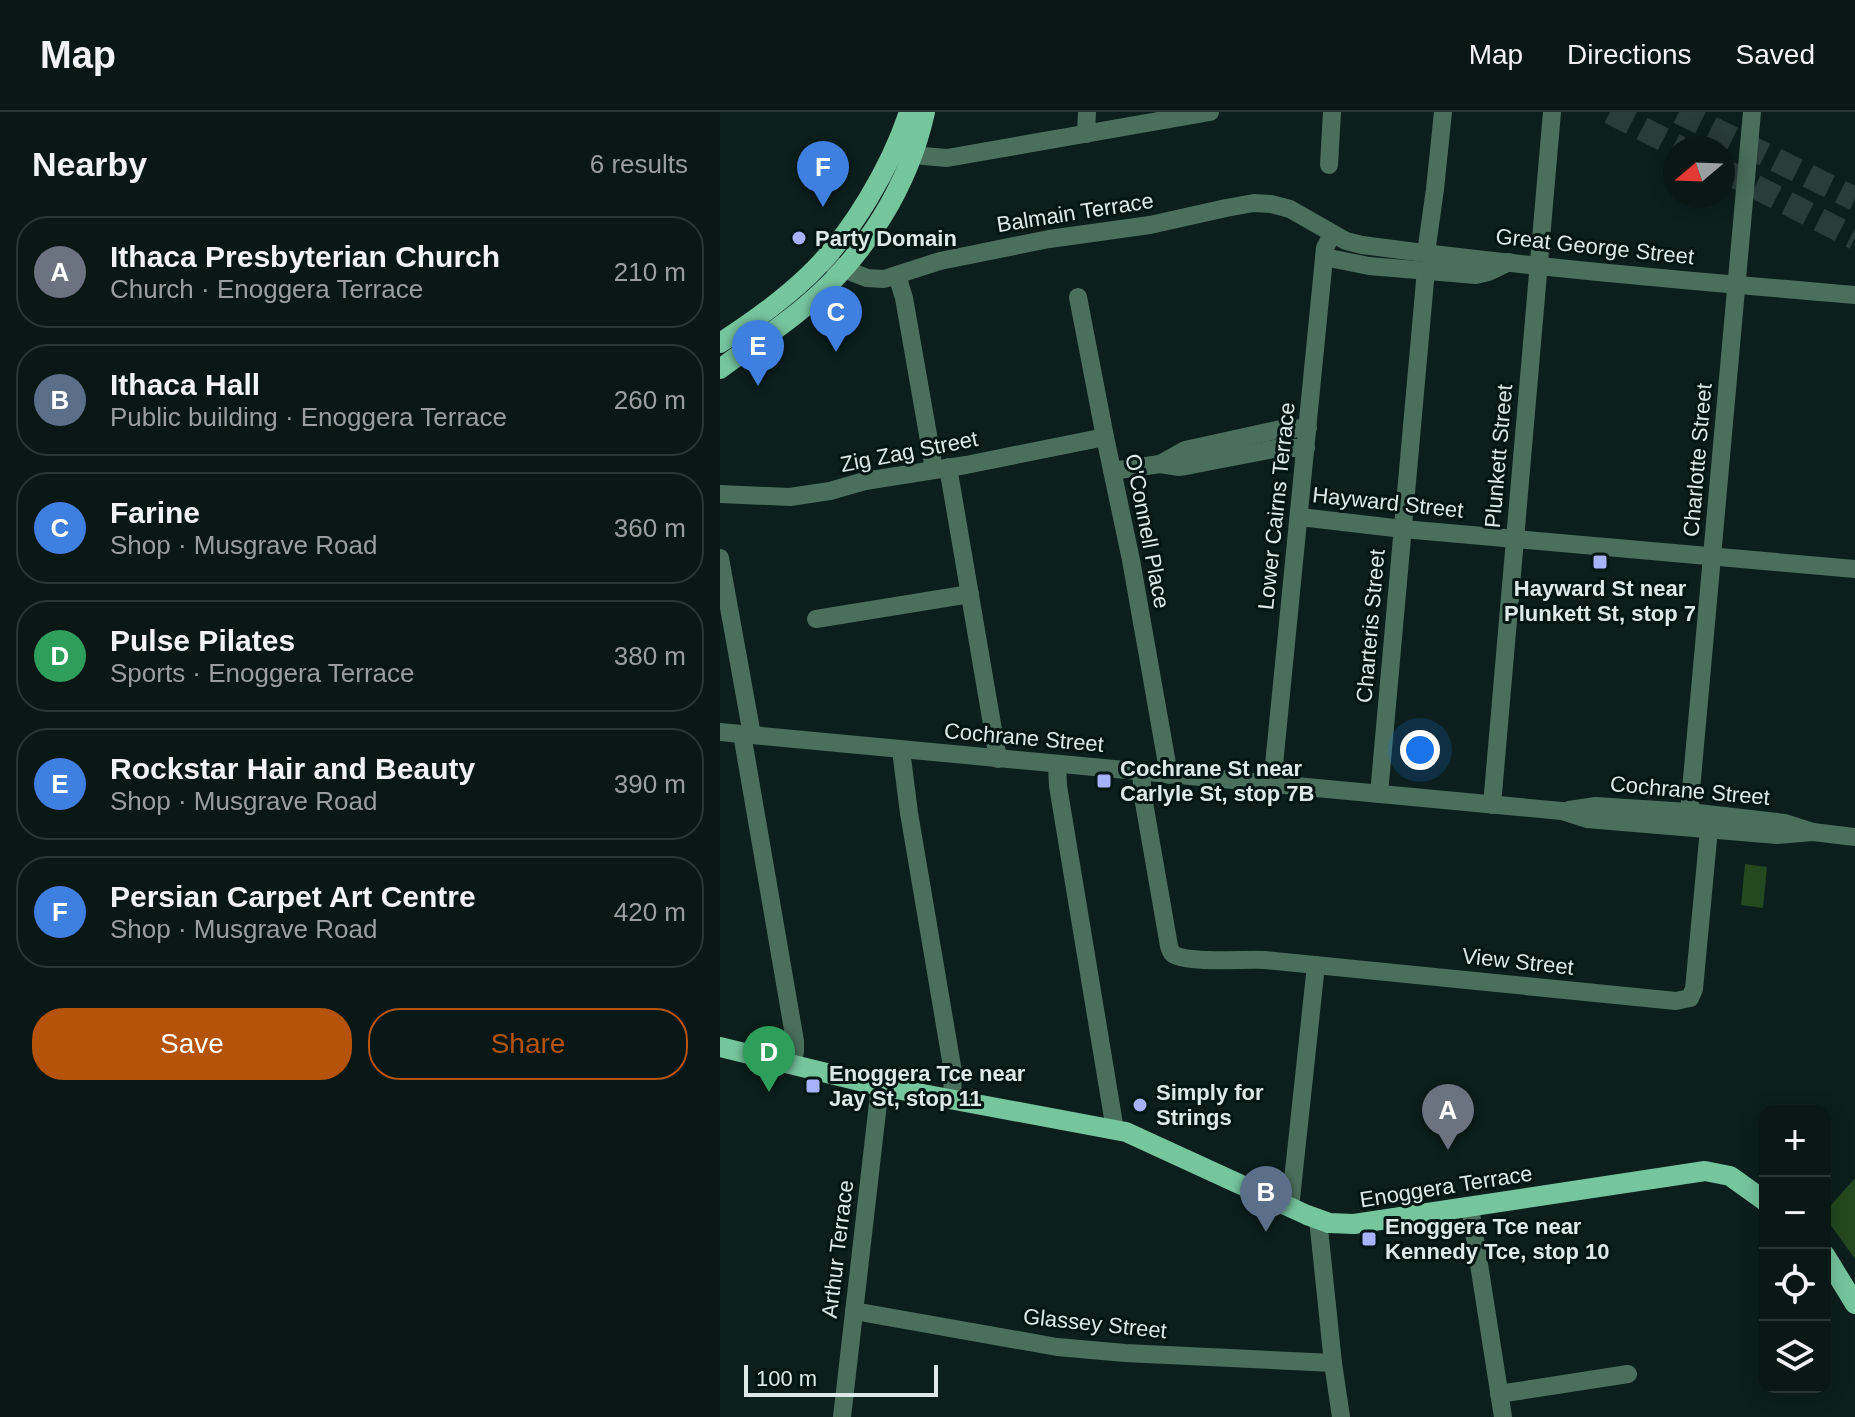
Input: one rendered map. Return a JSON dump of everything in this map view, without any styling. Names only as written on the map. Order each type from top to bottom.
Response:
[{"type":"main road","points":[[720,369],[799,312],[843,269],[865,242],[895,194],[905,150],[909,112]]},
{"type":"main road","points":[[720,343],[773,306],[823,261],[905,150],[925,112]]},
{"type":"main road","name":"Enoggera Terrace","points":[[720,1047],[880,1086],[1136,1136],[1329,1223],[1354,1224],[1705,1171],[1730,1176],[1759,1197]]},
{"type":"main road","points":[[1831,1265],[1855,1304]]},
{"type":"street","points":[[1086,134],[1087,112]]},
{"type":"street","points":[[905,150],[934,158],[947,158],[1210,112]]},
{"type":"street","points":[[1329,165],[1332,112]]},
{"type":"street","name":"Charteris Street","points":[[1379,794],[1426,262],[1443,112]]},
{"type":"street","name":"Plunkett Street","points":[[1492,805],[1552,112]]},
{"type":"street","name":"Charlotte Street","points":[[1689,812],[1752,112]]},
{"type":"street","name":"Balmain Terrace","points":[[823,261],[878,280],[954,258],[1263,203],[1301,214],[1332,234]]},
{"type":"street","points":[[1332,234],[1346,241],[1426,262]]},
{"type":"street","name":"Lower Cairns Terrace","points":[[1272,785],[1324,257],[1332,234]]},
{"type":"street","points":[[1324,257],[1369,266],[1426,262]]},
{"type":"street","name":"Great George Street","points":[[1426,262],[1483,274],[1509,262],[1855,295]]},
{"type":"street","points":[[897,275],[970,594],[998,759]]},
{"type":"street","name":"O'Connell Place","points":[[1078,297],[1131,560],[1169,775]]},
{"type":"street","points":[[1160,464],[1185,450],[1281,429],[1308,428]]},
{"type":"street","name":"Zig Zag Street","points":[[720,494],[790,497],[1105,437]]},
{"type":"street","points":[[1112,471],[1160,464],[1179,467],[1279,448],[1306,448]]},
{"type":"street","name":"Hayward Street","points":[[1300,517],[1855,569]]},
{"type":"street","points":[[720,558],[795,1041],[792,1065]]},
{"type":"street","points":[[816,619],[970,594]]},
{"type":"street","name":"Cochrane Street","points":[[720,732],[1562,811],[1587,819],[1784,835],[1813,832]]},
{"type":"street","points":[[901,750],[953,1072],[952,1100]]},
{"type":"street","points":[[1057,765],[1115,1130]]},
{"type":"street","name":"View Street","points":[[1141,772],[1172,953],[1204,959],[1265,960],[1685,1001],[1694,989],[1709,829]]},
{"type":"street","name":"Cochrane Street","points":[[1562,811],[1596,806],[1689,812],[1785,823],[1813,832],[1855,837]]},
{"type":"street","points":[[1290,1208],[1316,965]]},
{"type":"street","name":"Arthur Terrace","points":[[842,1417],[880,1086]]},
{"type":"street","points":[[1470,1207],[1503,1417]]},
{"type":"street","points":[[1318,1219],[1341,1417]]},
{"type":"street","name":"Glassey Street","points":[[854,1311],[1057,1347],[1333,1363]]},
{"type":"street","points":[[1499,1394],[1628,1374]]},
{"type":"green space","points":[[1745,864],[1767,867],[1763,908],[1741,905]]},
{"type":"green space","points":[[1855,1178],[1855,1259],[1831,1225],[1831,1205]]},
{"type":"tunnel","points":[[1610,112],[1663,139]]},
{"type":"tunnel","points":[[1679,112],[1855,199]]},
{"type":"tunnel","points":[[1735,176],[1855,238]]},
{"type":"place","name":"Persian Carpet Art Centre","points":[[823,207]]},
{"type":"place","name":"Party Domain","points":[[799,238]]},
{"type":"place","name":"Farine","points":[[836,352]]},
{"type":"place","name":"Rockstar Hair and Beauty","points":[[758,386]]},
{"type":"place","name":"Hayward St near Plunkett St, stop 7","points":[[1600,562]]},
{"type":"place","name":"Cochrane St near Carlyle St, stop 7B","points":[[1104,781]]},
{"type":"place","name":"Enoggera Tce near Jay St, stop 11","points":[[813,1086]]},
{"type":"place","name":"Pulse Pilates","points":[[769,1092]]},
{"type":"place","name":"Simply for Strings","points":[[1140,1105]]},
{"type":"place","name":"Ithaca Presbyterian Church","points":[[1448,1150]]},
{"type":"place","name":"Ithaca Hall","points":[[1266,1232]]},
{"type":"place","name":"Enoggera Tce near Kennedy Tce, stop 10","points":[[1369,1239]]}]
